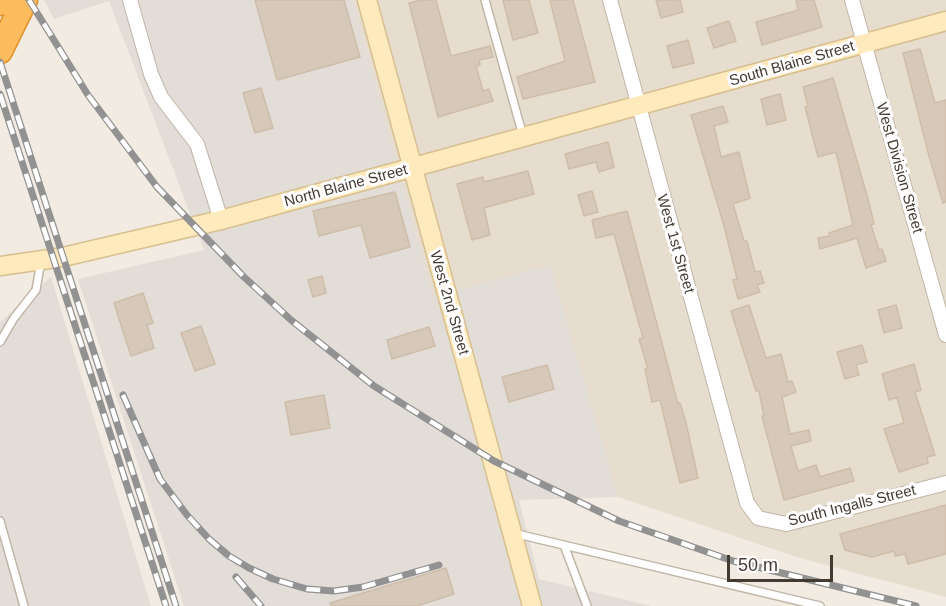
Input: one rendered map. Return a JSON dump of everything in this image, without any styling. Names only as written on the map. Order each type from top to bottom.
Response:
[{"type":"highway","points":[[0,51],[25,0]]},
{"type":"street","points":[[130,0],[154,83],[166,104],[197,144],[221,220]]},
{"type":"street","name":"West 2nd Street","points":[[366,0],[532,606]]},
{"type":"street","name":"West 1st Street","points":[[610,0],[637,106],[743,487]]},
{"type":"street","name":"West Division Street","points":[[852,0],[946,335]]},
{"type":"street","name":"South Blaine Street","points":[[637,106],[946,21]]},
{"type":"street","name":"North Blaine Street","points":[[0,266],[47,260],[221,220],[637,106]]},
{"type":"street","name":"South Ingalls Street","points":[[743,487],[747,503],[758,518],[786,524],[946,483]]},
{"type":"lane","points":[[485,0],[524,138]]},
{"type":"lane","points":[[0,342],[14,318],[36,290],[47,260]]},
{"type":"lane","points":[[0,521],[24,606]]},
{"type":"lane","points":[[513,533],[820,606]]},
{"type":"lane","points":[[564,545],[587,606]]},
{"type":"shaded area","points":[[44,0],[353,0],[433,297],[550,265],[618,497],[519,500],[539,579],[651,606],[184,606],[78,279],[204,250],[109,1],[54,19]]},
{"type":"shaded area","points":[[353,0],[946,0],[946,597],[800,558],[618,497],[550,265],[433,297]]},
{"type":"shaded area","points":[[51,277],[151,606],[0,606],[0,322]]},
{"type":"building","points":[[255,0],[344,0],[360,57],[277,80]]},
{"type":"building","points":[[436,0],[451,56],[490,46],[493,57],[479,60],[480,65],[476,66],[483,91],[489,89],[493,101],[438,117],[409,3]]},
{"type":"building","points":[[503,0],[529,0],[538,33],[513,40]]},
{"type":"building","points":[[550,0],[573,0],[595,82],[523,99],[517,77],[565,61]]},
{"type":"building","points":[[656,0],[680,0],[683,12],[661,18]]},
{"type":"building","points":[[796,0],[814,0],[822,27],[762,45],[756,22],[795,11],[798,9]]},
{"type":"building","points":[[729,21],[736,41],[714,48],[707,28]]},
{"type":"building","points":[[688,40],[694,63],[673,68],[667,46]]},
{"type":"building","points":[[920,49],[935,103],[946,100],[946,202],[943,203],[903,53]]},
{"type":"building","points":[[833,78],[868,199],[874,224],[871,225],[879,250],[882,249],[886,261],[866,268],[857,238],[820,249],[818,238],[830,236],[829,233],[853,225],[836,152],[818,157],[805,107],[808,106],[803,87]]},
{"type":"building","points":[[261,88],[273,128],[255,133],[243,93]]},
{"type":"building","points":[[780,94],[786,120],[767,125],[761,99]]},
{"type":"building","points":[[723,106],[728,122],[714,126],[721,157],[739,152],[750,198],[733,204],[744,241],[747,241],[755,272],[760,271],[764,283],[757,285],[760,292],[738,299],[733,280],[737,279],[724,226],[691,115]]},
{"type":"building","points":[[608,142],[614,167],[599,172],[596,162],[569,169],[565,154]]},
{"type":"building","points":[[528,171],[534,194],[484,208],[490,235],[472,240],[457,184],[483,177],[484,182]]},
{"type":"building","points":[[592,191],[598,212],[584,216],[578,195]]},
{"type":"building","points":[[395,192],[410,247],[370,258],[361,225],[319,236],[313,211]]},
{"type":"building","points":[[627,211],[678,404],[680,403],[686,423],[698,478],[680,483],[660,400],[652,402],[645,369],[648,369],[639,339],[643,338],[614,234],[596,238],[592,220]]},
{"type":"building","points":[[322,276],[326,293],[313,297],[308,280]]},
{"type":"building","points":[[143,293],[153,323],[147,325],[154,348],[131,356],[114,303]]},
{"type":"building","points":[[749,305],[766,358],[781,354],[788,382],[792,381],[796,392],[782,397],[790,434],[809,430],[811,441],[791,446],[798,471],[816,465],[820,477],[850,468],[854,481],[784,500],[762,416],[764,416],[759,391],[756,391],[731,311]]},
{"type":"building","points":[[896,305],[902,328],[884,333],[878,310]]},
{"type":"building","points":[[201,326],[215,364],[195,371],[181,333]]},
{"type":"building","points":[[429,327],[435,346],[392,359],[387,340]]},
{"type":"building","points":[[862,345],[867,362],[856,365],[859,375],[845,379],[837,352]]},
{"type":"building","points":[[914,364],[921,390],[915,392],[935,455],[927,457],[928,463],[899,472],[884,429],[904,423],[897,397],[889,400],[882,374]]},
{"type":"building","points":[[547,365],[554,389],[509,402],[502,377]]},
{"type":"building","points":[[324,395],[330,428],[291,435],[285,402]]},
{"type":"building","points":[[946,505],[946,554],[908,564],[905,554],[895,556],[894,551],[872,557],[845,550],[840,534]]},
{"type":"building","points":[[446,568],[454,594],[417,606],[331,606],[330,603]]},
{"type":"railway","points":[[29,0],[88,95],[157,187],[244,277],[291,320],[374,386],[494,461],[619,521],[733,561],[916,606]]},
{"type":"railway","points":[[0,62],[176,606]]},
{"type":"railway","points":[[0,94],[166,606]]},
{"type":"railway","points":[[123,395],[160,479],[187,515],[209,539],[229,556],[249,568],[273,579],[307,589],[334,591],[363,587],[439,565]]},
{"type":"railway","points":[[236,577],[261,606]]}]
